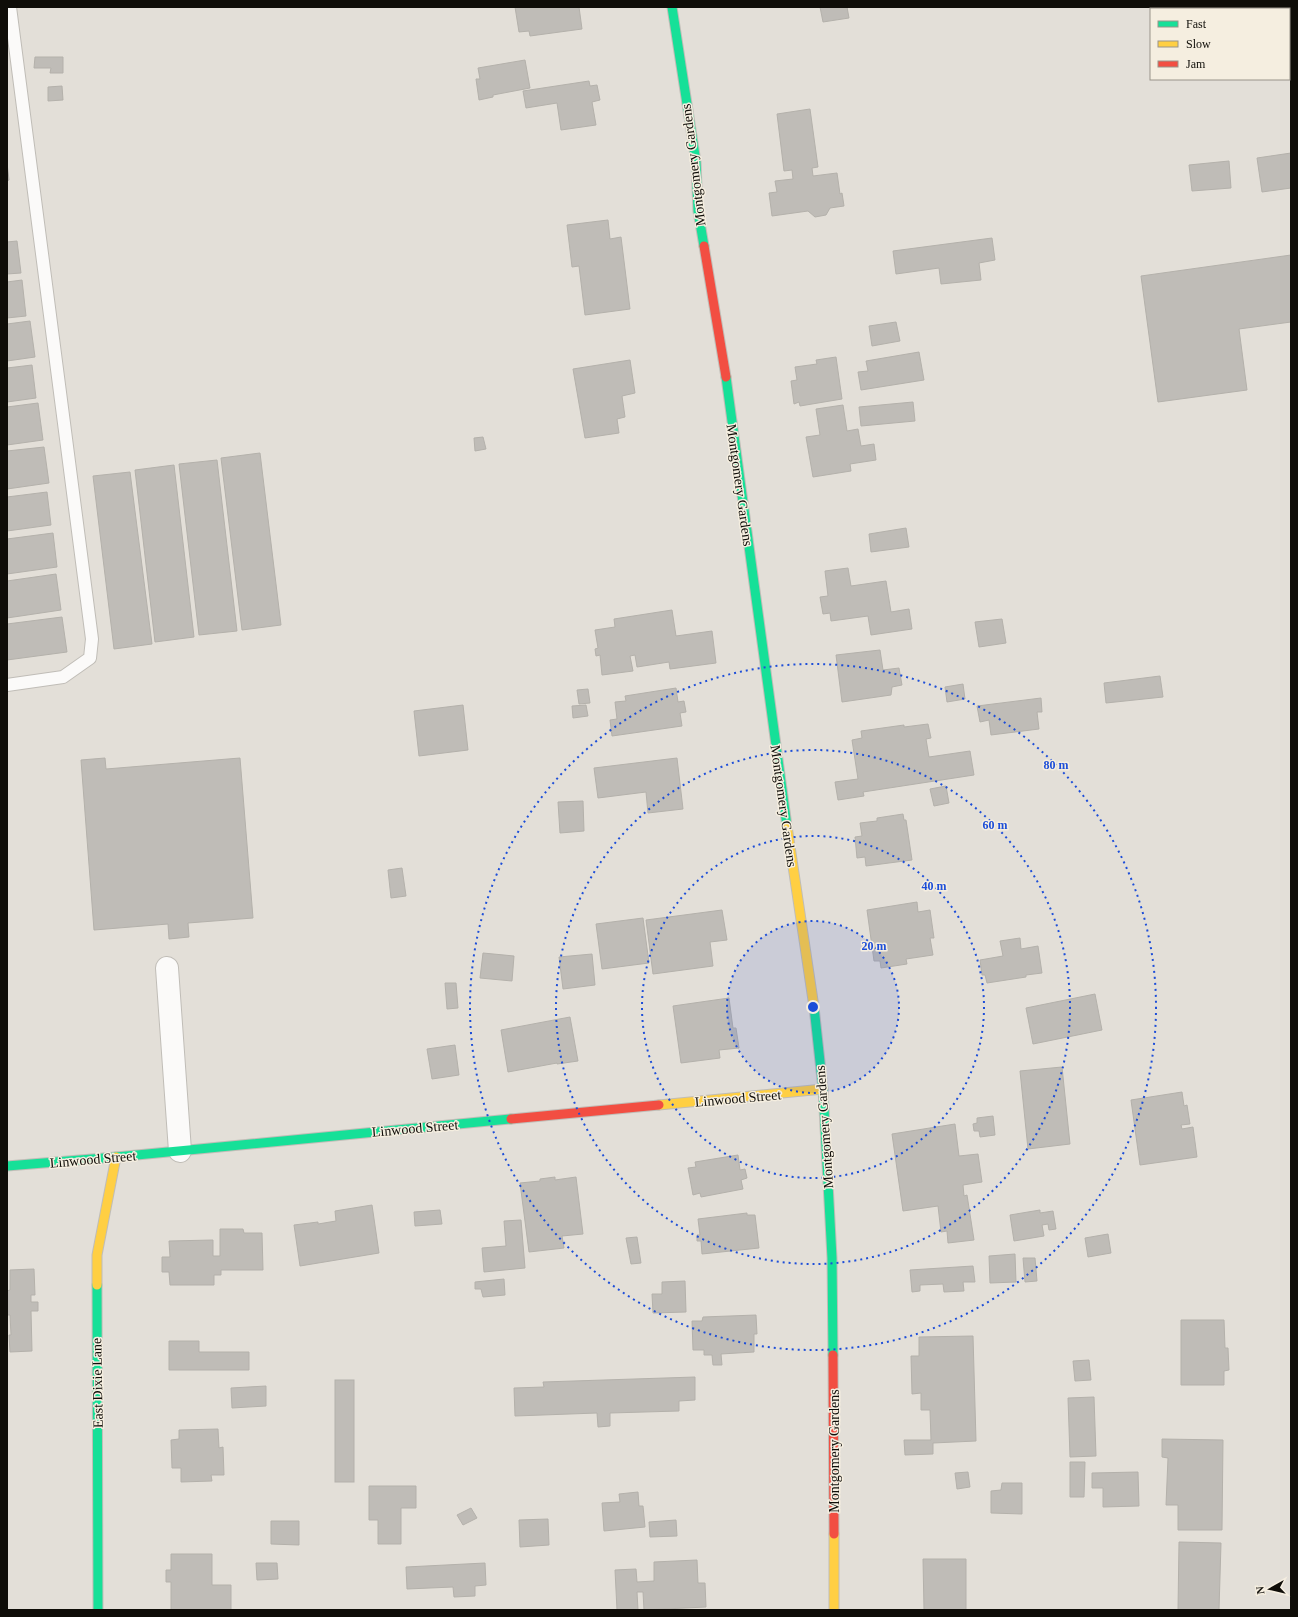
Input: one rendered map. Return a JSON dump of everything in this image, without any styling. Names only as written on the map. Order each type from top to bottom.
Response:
[{"type":"street","name":"Montgomery Gardens","points":[[672,7],[696,162],[698,211],[723,358],[788,834],[813,1001],[823,1089],[832,1258],[834,1610]]},
{"type":"street","points":[[167,968],[180,1151]]},
{"type":"street","name":"Linwood Street","points":[[7,1166],[180,1151],[823,1089]]},
{"type":"street","name":"East Dixie Lane","points":[[98,1610],[98,1450],[96,1346],[97,1255],[116,1157]]},
{"type":"lane","points":[[7,685],[63,677],[90,658],[92,639],[10,7]]},
{"type":"building","points":[[515,7],[579,7],[582,29],[530,36],[529,31],[519,32]]},
{"type":"building","points":[[820,7],[847,7],[849,18],[823,22]]},
{"type":"building","points":[[1291,7],[1291,52],[1290,8],[1267,8]]},
{"type":"building","points":[[35,57],[63,57],[63,73],[50,73],[51,68],[34,68]]},
{"type":"building","points":[[525,60],[530,88],[493,95],[493,97],[479,100],[476,79],[480,79],[478,68]]},
{"type":"building","points":[[589,81],[590,86],[597,85],[600,100],[592,102],[596,125],[561,130],[557,103],[526,108],[523,91]]},
{"type":"building","points":[[62,86],[63,100],[48,101],[48,87]]},
{"type":"building","points":[[810,109],[818,167],[812,168],[813,176],[837,173],[840,194],[842,193],[844,206],[830,208],[826,215],[815,217],[808,211],[772,216],[769,193],[777,192],[775,181],[793,179],[792,170],[784,171],[777,114]]},
{"type":"building","points":[[1291,153],[1291,188],[1262,192],[1257,158]]},
{"type":"building","points":[[1229,161],[1231,188],[1192,191],[1189,165]]},
{"type":"building","points":[[7,163],[9,180],[7,181]]},
{"type":"building","points":[[608,220],[610,239],[621,237],[630,309],[585,315],[579,266],[572,267],[567,225]]},
{"type":"building","points":[[992,238],[995,260],[979,263],[981,280],[941,284],[939,268],[896,274],[893,251]]},
{"type":"building","points":[[17,241],[21,273],[7,274],[7,242]]},
{"type":"building","points":[[1291,255],[1291,322],[1239,329],[1247,390],[1158,402],[1141,276]]},
{"type":"building","points":[[22,280],[26,316],[7,318],[7,282]]},
{"type":"building","points":[[30,321],[35,357],[7,361],[7,324]]},
{"type":"building","points":[[896,322],[900,341],[872,346],[869,326]]},
{"type":"building","points":[[919,352],[924,380],[861,390],[858,372],[868,371],[866,361]]},
{"type":"building","points":[[836,357],[842,399],[800,406],[799,402],[794,404],[791,381],[797,380],[795,367],[817,364],[816,360]]},
{"type":"building","points":[[630,360],[635,393],[622,396],[625,417],[617,419],[619,433],[585,438],[573,369]]},
{"type":"building","points":[[32,365],[36,398],[7,402],[7,368]]},
{"type":"building","points":[[913,402],[915,421],[861,426],[859,407]]},
{"type":"building","points":[[38,403],[43,440],[7,445],[7,407]]},
{"type":"building","points":[[843,405],[847,431],[858,429],[861,446],[874,444],[876,460],[850,464],[851,471],[813,477],[806,437],[820,435],[816,409]]},
{"type":"building","points":[[483,437],[486,449],[475,451],[474,438]]},
{"type":"building","points":[[44,447],[49,483],[7,489],[7,451]]},
{"type":"building","points":[[260,453],[281,625],[242,630],[221,458]]},
{"type":"building","points":[[217,460],[237,631],[199,635],[179,464]]},
{"type":"building","points":[[174,465],[194,637],[155,642],[135,470]]},
{"type":"building","points":[[130,472],[152,644],[114,649],[93,476]]},
{"type":"building","points":[[47,492],[51,525],[7,531],[7,497]]},
{"type":"building","points":[[906,528],[909,547],[871,552],[869,534]]},
{"type":"building","points":[[53,533],[57,567],[7,574],[7,539]]},
{"type":"building","points":[[848,568],[851,586],[886,581],[891,612],[909,609],[912,629],[871,635],[868,616],[831,621],[830,613],[823,614],[820,597],[828,596],[825,571]]},
{"type":"building","points":[[56,574],[61,610],[7,618],[7,581]]},
{"type":"building","points":[[672,610],[676,636],[712,631],[716,663],[670,669],[669,662],[637,667],[635,655],[630,656],[633,671],[602,675],[600,655],[596,656],[595,649],[598,648],[595,630],[615,627],[614,619]]},
{"type":"building","points":[[62,617],[67,652],[7,660],[7,624]]},
{"type":"building","points":[[1002,619],[1006,643],[979,647],[975,622]]},
{"type":"building","points":[[880,650],[883,670],[899,668],[902,685],[892,687],[891,695],[842,702],[836,655]]},
{"type":"building","points":[[1160,676],[1163,697],[1106,703],[1104,683]]},
{"type":"building","points":[[963,684],[965,699],[947,702],[945,687]]},
{"type":"building","points":[[676,688],[678,702],[684,701],[686,712],[680,713],[682,726],[612,736],[610,720],[617,719],[615,702],[626,701],[625,696]]},
{"type":"building","points":[[588,689],[590,703],[579,704],[577,690]]},
{"type":"building","points":[[1041,698],[1042,712],[1037,712],[1039,729],[991,735],[989,720],[980,722],[977,706]]},
{"type":"building","points":[[463,705],[468,750],[419,756],[414,711]]},
{"type":"building","points":[[586,705],[588,716],[573,718],[572,706]]},
{"type":"building","points":[[928,724],[931,738],[926,739],[929,757],[970,751],[974,775],[863,792],[864,796],[838,800],[835,782],[858,779],[852,740],[862,738],[861,731],[904,725],[904,727]]},
{"type":"building","points":[[105,758],[106,769],[240,758],[253,918],[188,923],[189,937],[169,939],[168,924],[94,930],[81,760]]},
{"type":"building","points":[[677,758],[683,809],[648,813],[646,792],[598,798],[594,768]]},
{"type":"building","points":[[946,786],[949,803],[934,806],[930,789]]},
{"type":"building","points":[[583,801],[584,831],[560,833],[558,802]]},
{"type":"building","points":[[903,814],[904,820],[906,820],[912,860],[866,866],[865,857],[857,858],[855,837],[862,836],[860,823],[877,821],[877,818]]},
{"type":"building","points":[[402,868],[406,896],[391,898],[388,870]]},
{"type":"building","points":[[917,902],[918,912],[930,910],[934,938],[930,938],[933,955],[906,959],[907,964],[881,968],[880,961],[874,961],[867,910]]},
{"type":"building","points":[[722,910],[727,940],[710,942],[713,966],[653,974],[646,920]]},
{"type":"building","points":[[643,918],[649,963],[602,969],[596,924]]},
{"type":"building","points":[[1020,938],[1021,949],[1038,946],[1042,973],[987,983],[985,975],[982,975],[980,960],[1003,956],[1000,941]]},
{"type":"building","points":[[483,953],[514,956],[512,981],[480,978]]},
{"type":"building","points":[[592,954],[595,985],[563,989],[559,957]]},
{"type":"building","points":[[445,983],[456,983],[458,1008],[447,1009]]},
{"type":"building","points":[[1095,994],[1102,1030],[1033,1044],[1026,1008]]},
{"type":"building","points":[[729,998],[733,1028],[736,1028],[739,1048],[719,1050],[720,1058],[681,1063],[673,1006]]},
{"type":"building","points":[[570,1017],[578,1061],[557,1063],[508,1072],[501,1030]]},
{"type":"building","points":[[455,1045],[459,1075],[432,1079],[427,1049]]},
{"type":"building","points":[[1062,1067],[1070,1144],[1028,1149],[1020,1071]]},
{"type":"building","points":[[1182,1092],[1184,1106],[1187,1105],[1190,1124],[1181,1125],[1182,1129],[1193,1127],[1197,1157],[1140,1165],[1131,1100]]},
{"type":"building","points":[[993,1116],[995,1135],[980,1137],[979,1131],[974,1131],[973,1124],[977,1123],[977,1118]]},
{"type":"building","points":[[955,1124],[959,1156],[978,1154],[982,1182],[963,1185],[964,1196],[967,1195],[974,1240],[948,1243],[947,1231],[941,1232],[938,1206],[903,1211],[892,1134]]},
{"type":"building","points":[[738,1155],[740,1170],[745,1169],[747,1178],[741,1180],[743,1189],[701,1197],[700,1193],[693,1195],[688,1168],[696,1167],[695,1162]]},
{"type":"building","points":[[555,1177],[555,1180],[576,1177],[583,1234],[562,1236],[564,1248],[529,1252],[520,1183],[540,1181],[540,1179]]},
{"type":"building","points":[[372,1205],[379,1253],[300,1266],[294,1225],[318,1222],[318,1224],[336,1221],[335,1211]]},
{"type":"building","points":[[440,1210],[442,1224],[415,1226],[414,1212]]},
{"type":"building","points":[[1040,1210],[1040,1213],[1053,1211],[1056,1229],[1049,1230],[1048,1224],[1042,1225],[1044,1236],[1014,1241],[1010,1215]]},
{"type":"building","points":[[747,1213],[747,1215],[755,1215],[759,1248],[702,1254],[701,1241],[697,1241],[697,1235],[700,1235],[698,1219]]},
{"type":"building","points":[[521,1220],[525,1268],[484,1272],[482,1248],[506,1246],[504,1221]]},
{"type":"building","points":[[220,1229],[243,1229],[244,1233],[262,1233],[263,1270],[221,1270],[221,1275],[214,1275],[214,1285],[170,1285],[169,1272],[162,1272],[162,1257],[170,1257],[169,1241],[213,1240],[213,1256],[220,1256]]},
{"type":"building","points":[[1108,1234],[1111,1253],[1088,1257],[1085,1238]]},
{"type":"building","points":[[637,1237],[641,1263],[631,1264],[626,1238]]},
{"type":"building","points":[[1015,1254],[1016,1282],[990,1283],[989,1256]]},
{"type":"building","points":[[1023,1258],[1035,1258],[1037,1281],[1025,1282]]},
{"type":"building","points":[[973,1266],[975,1282],[963,1282],[964,1291],[944,1292],[943,1284],[920,1285],[920,1291],[912,1292],[910,1270]]},
{"type":"building","points":[[34,1269],[35,1295],[31,1295],[31,1302],[38,1302],[38,1311],[31,1311],[32,1351],[10,1352],[9,1335],[11,1335],[10,1315],[7,1315],[7,1291],[10,1290],[10,1270]]},
{"type":"building","points":[[504,1279],[505,1295],[483,1297],[481,1289],[475,1289],[475,1282]]},
{"type":"building","points":[[685,1281],[686,1312],[653,1313],[652,1294],[662,1294],[662,1282]]},
{"type":"building","points":[[756,1315],[757,1334],[754,1334],[754,1352],[721,1354],[722,1365],[713,1365],[712,1355],[704,1355],[704,1350],[693,1350],[692,1321],[702,1321],[703,1317]]},
{"type":"building","points":[[1181,1320],[1224,1320],[1225,1348],[1228,1348],[1229,1370],[1224,1371],[1224,1385],[1181,1385]]},
{"type":"building","points":[[973,1336],[976,1441],[933,1443],[933,1454],[905,1455],[904,1440],[931,1440],[930,1410],[921,1410],[921,1393],[912,1394],[911,1356],[919,1356],[919,1337]]},
{"type":"building","points":[[169,1341],[199,1341],[199,1352],[249,1352],[249,1370],[169,1370]]},
{"type":"building","points":[[1089,1360],[1091,1380],[1075,1381],[1073,1361]]},
{"type":"building","points":[[695,1377],[695,1400],[679,1401],[679,1411],[610,1413],[610,1426],[598,1427],[597,1413],[515,1416],[514,1388],[544,1387],[543,1382]]},
{"type":"building","points":[[335,1380],[354,1380],[354,1482],[335,1482]]},
{"type":"building","points":[[266,1386],[266,1406],[232,1408],[231,1388]]},
{"type":"building","points":[[1094,1397],[1096,1456],[1070,1457],[1068,1398]]},
{"type":"building","points":[[218,1429],[219,1448],[223,1447],[224,1475],[211,1475],[212,1481],[181,1482],[181,1468],[172,1468],[171,1440],[179,1439],[179,1430]]},
{"type":"building","points":[[1162,1439],[1223,1440],[1222,1530],[1178,1530],[1178,1505],[1166,1505],[1168,1458],[1162,1457]]},
{"type":"building","points":[[1070,1462],[1085,1462],[1084,1497],[1070,1497]]},
{"type":"building","points":[[968,1472],[970,1487],[957,1489],[955,1473]]},
{"type":"building","points":[[1138,1472],[1139,1506],[1103,1507],[1103,1488],[1092,1488],[1092,1473]]},
{"type":"building","points":[[1002,1483],[1022,1483],[1022,1514],[991,1513],[991,1491],[1001,1490]]},
{"type":"building","points":[[369,1486],[416,1486],[416,1508],[401,1508],[401,1544],[378,1544],[378,1520],[369,1520]]},
{"type":"building","points":[[638,1492],[639,1506],[643,1506],[645,1527],[604,1531],[602,1503],[620,1502],[619,1494]]},
{"type":"building","points":[[471,1508],[477,1518],[463,1525],[457,1515]]},
{"type":"building","points":[[548,1519],[549,1545],[520,1547],[519,1520]]},
{"type":"building","points":[[676,1520],[677,1536],[650,1537],[649,1522]]},
{"type":"building","points":[[271,1521],[299,1521],[299,1545],[271,1544]]},
{"type":"building","points":[[1179,1542],[1221,1543],[1219,1610],[1178,1610]]},
{"type":"building","points":[[171,1554],[212,1554],[212,1585],[231,1585],[231,1610],[171,1610],[171,1582],[166,1582],[166,1570],[171,1570]]},
{"type":"building","points":[[923,1559],[966,1559],[966,1610],[924,1610]]},
{"type":"building","points":[[697,1560],[698,1583],[705,1583],[706,1607],[644,1610],[643,1592],[637,1592],[638,1610],[617,1610],[615,1570],[636,1569],[637,1582],[654,1581],[654,1562]]},
{"type":"building","points":[[256,1563],[277,1563],[278,1579],[257,1580]]},
{"type":"building","points":[[485,1563],[486,1585],[475,1586],[475,1596],[454,1597],[453,1587],[407,1589],[406,1567]]},
{"type":"traffic: fast","points":[[672,7],[696,162],[698,211],[704,246]]},
{"type":"traffic: fast","points":[[726,377],[787,826]]},
{"type":"traffic: fast","points":[[814,1007],[823,1089],[832,1258],[833,1355]]},
{"type":"traffic: fast","points":[[7,1166],[511,1119]]},
{"type":"traffic: fast","points":[[97,1285],[98,1610]]},
{"type":"traffic: slow","points":[[787,826],[814,1007]]},
{"type":"traffic: slow","points":[[659,1105],[823,1089]]},
{"type":"traffic: slow","points":[[97,1285],[97,1255],[116,1157]]},
{"type":"traffic: slow","points":[[834,1534],[834,1610]]},
{"type":"traffic: jam","points":[[704,246],[726,377]]},
{"type":"traffic: jam","points":[[511,1119],[659,1105]]},
{"type":"traffic: jam","points":[[833,1355],[834,1534]]}]
